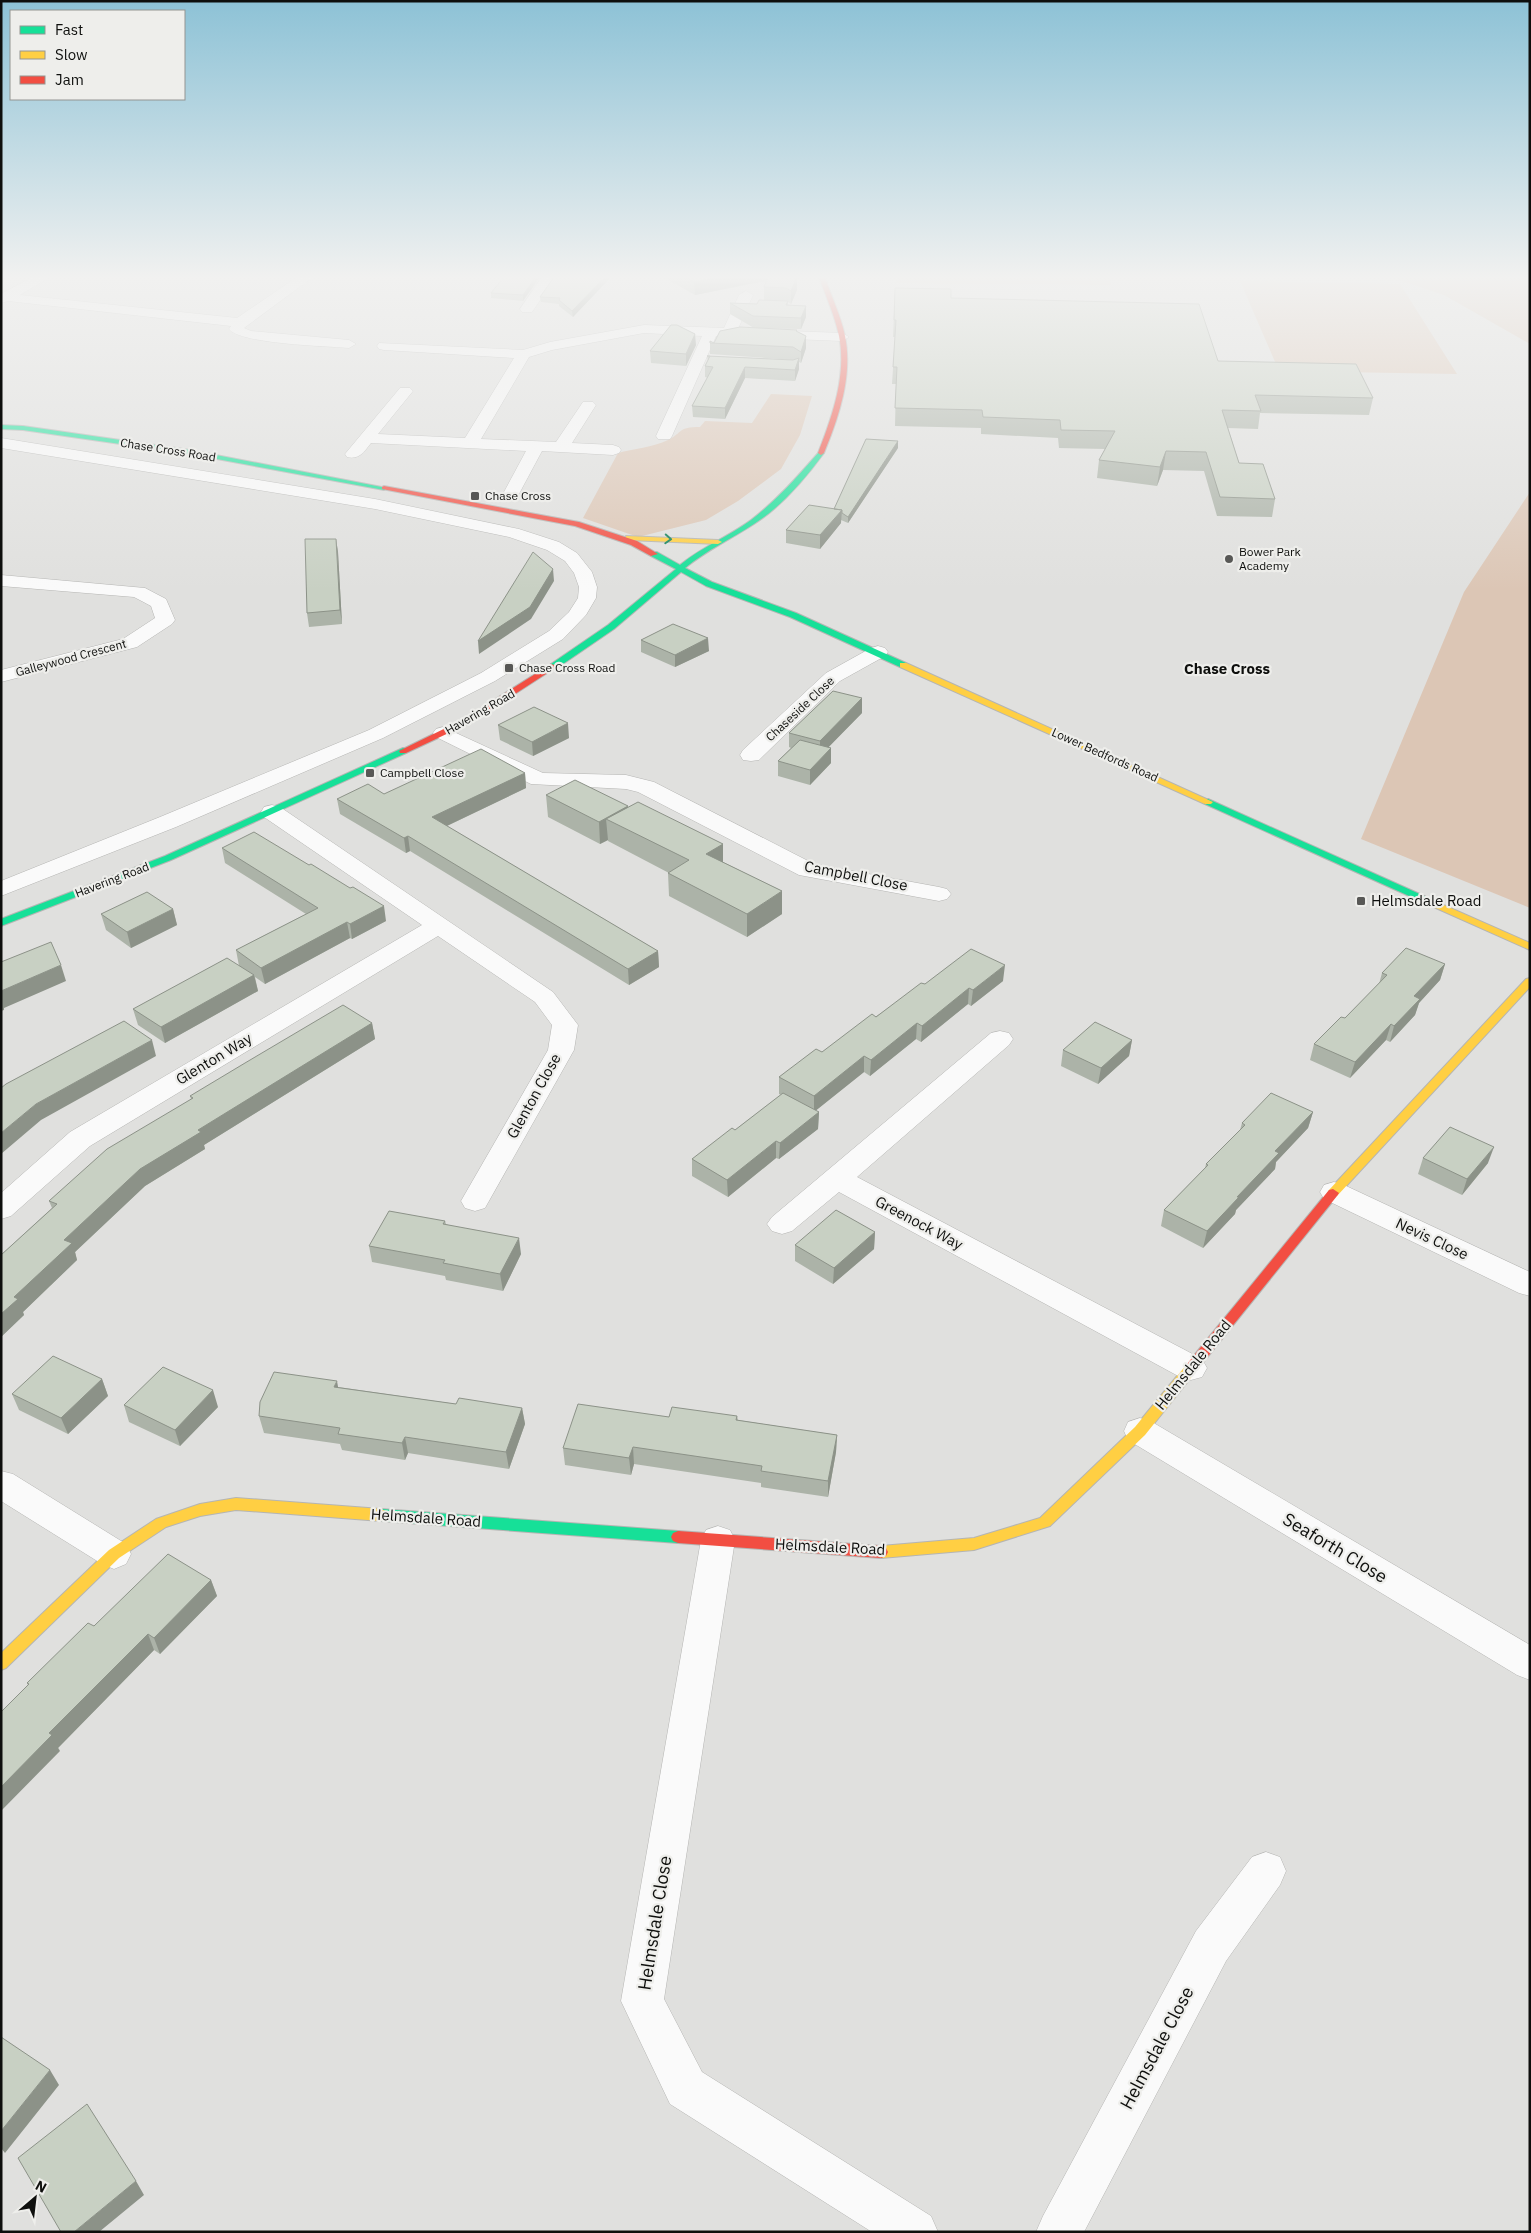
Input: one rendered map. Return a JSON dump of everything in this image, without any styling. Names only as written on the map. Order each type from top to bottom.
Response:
[{"type":"main road","name":"Havering Road","points":[[1,923],[168,858],[272,812],[443,734],[524,687],[610,627],[699,553],[753,522],[785,495],[820,454],[832,427],[842,381]]},
{"type":"main road","name":"Chase Cross Road","points":[[1,427],[23,428],[190,452],[576,524],[634,543],[679,568]]},
{"type":"main road","points":[[620,538],[718,542]]},
{"type":"main road","name":"Lower Bedfords Road","points":[[679,568],[709,584],[793,615],[878,652],[1530,947]]},
{"type":"main road","name":"Helmsdale Road","points":[[1,1663],[114,1554],[161,1523],[200,1510],[236,1504],[878,1552],[974,1544],[1045,1522],[1140,1431],[1334,1192],[1530,981]]},
{"type":"street","points":[[470,443],[507,381]]},
{"type":"street","points":[[664,436],[689,381]]},
{"type":"street","points":[[353,454],[405,391]]},
{"type":"street","points":[[561,448],[588,405]]},
{"type":"street","points":[[367,438],[613,450]]},
{"type":"street","points":[[95,458],[122,442]]},
{"type":"street","points":[[1,443],[375,504],[513,533],[553,546],[571,558],[582,572],[588,587],[587,598],[577,615],[556,634],[488,677],[376,734],[168,822],[1,889]]},
{"type":"street","points":[[512,492],[537,446]]},
{"type":"street","name":"Galleywood Crescent","points":[[1,580],[138,592],[159,603],[165,620],[130,643],[1,676]]},
{"type":"street","name":"Chaseside Close","points":[[752,755],[833,677],[878,652]]},
{"type":"street","name":"Campbell Close","points":[[443,734],[539,779],[626,782],[646,787],[807,870],[895,894],[939,894]]},
{"type":"street","name":"Glenton Close","points":[[272,812],[544,997],[565,1025],[561,1050],[474,1201]]},
{"type":"street","points":[[754,868],[777,854]]},
{"type":"street","name":"Glenton Way","points":[[1,1210],[80,1139],[438,925]]},
{"type":"street","points":[[782,1224],[1000,1039]]},
{"type":"street","name":"Greenock Way","points":[[837,1179],[1191,1368]]},
{"type":"street","name":"Nevis Close","points":[[1334,1192],[1530,1285]]},
{"type":"street","name":"Seaforth Close","points":[[1140,1431],[1530,1664]]},
{"type":"street","points":[[1,1484],[114,1554]]},
{"type":"street","name":"Helmsdale Close","points":[[718,1540],[642,2001],[686,2088],[916,2232]]},
{"type":"street","name":"Helmsdale Close","points":[[1059,2232],[1211,1946],[1266,1871]]},
{"type":"shaded area","points":[[771,394],[812,396],[800,435],[781,469],[738,501],[706,520],[638,537],[583,518],[618,453],[668,440],[684,429],[700,427],[705,421],[752,423]]},
{"type":"shaded area","points":[[1530,492],[1530,908],[1361,839],[1464,592]]},
{"type":"building","points":[[705,381],[738,381],[725,408],[692,406]]},
{"type":"building","points":[[896,381],[1365,381],[1373,398],[1255,395],[1261,411],[1222,410],[1239,463],[1263,464],[1275,499],[1220,497],[1206,452],[1166,451],[1160,467],[1099,460],[1115,431],[1061,430],[1060,420],[983,417],[982,410],[895,408]]},
{"type":"building","points":[[866,439],[898,441],[848,517],[842,513],[842,510],[834,509]]},
{"type":"building","points":[[809,505],[842,510],[820,535],[786,530]]},
{"type":"building","points":[[305,539],[336,539],[340,610],[307,613]]},
{"type":"building","points":[[533,552],[553,569],[530,607],[478,641]]},
{"type":"building","points":[[673,624],[708,638],[675,655],[641,640]]},
{"type":"building","points":[[833,691],[862,698],[820,741],[789,733]]},
{"type":"building","points":[[534,707],[568,723],[532,742],[498,725]]},
{"type":"building","points":[[800,740],[831,748],[810,770],[778,761]]},
{"type":"building","points":[[481,749],[525,773],[432,817],[658,951],[628,969],[408,836],[404,838],[337,799],[368,784],[384,794]]},
{"type":"building","points":[[575,780],[628,806],[599,822],[546,795]]},
{"type":"building","points":[[638,802],[723,844],[706,854],[782,891],[747,914],[668,873],[689,860],[606,819]]},
{"type":"building","points":[[254,832],[384,906],[350,924],[347,922],[261,968],[236,950],[318,908],[222,848]]},
{"type":"building","points":[[147,892],[173,909],[127,932],[101,914]]},
{"type":"building","points":[[51,942],[61,965],[1,991],[1,962]]},
{"type":"building","points":[[1406,948],[1445,964],[1414,996],[1420,999],[1394,1026],[1391,1024],[1355,1062],[1314,1044],[1341,1017],[1345,1018],[1387,975],[1382,973]]},
{"type":"building","points":[[971,949],[1005,965],[973,990],[969,988],[922,1026],[917,1023],[871,1060],[864,1056],[814,1096],[779,1077],[816,1049],[822,1052],[872,1014],[876,1017],[921,983],[925,984]]},
{"type":"building","points":[[227,958],[254,975],[161,1027],[133,1009]]},
{"type":"building","points":[[343,1005],[372,1023],[198,1130],[201,1132],[140,1169],[64,1240],[72,1243],[14,1297],[18,1299],[1,1314],[1,1255],[57,1204],[49,1201],[107,1149],[193,1098],[190,1096]]},
{"type":"building","points":[[124,1021],[152,1040],[36,1104],[1,1133],[1,1088]]},
{"type":"building","points":[[1095,1022],[1132,1040],[1101,1068],[1063,1050]]},
{"type":"building","points":[[783,1093],[819,1112],[780,1143],[776,1141],[727,1180],[692,1159],[732,1128],[735,1130]]},
{"type":"building","points":[[1271,1093],[1313,1112],[1275,1151],[1279,1153],[1237,1197],[1239,1197],[1207,1231],[1164,1210],[1245,1125],[1242,1123]]},
{"type":"building","points":[[1450,1127],[1494,1147],[1467,1179],[1423,1158]]},
{"type":"building","points":[[836,1210],[875,1232],[834,1268],[795,1245]]},
{"type":"building","points":[[389,1211],[445,1221],[443,1224],[519,1238],[500,1274],[443,1263],[445,1260],[369,1246]]},
{"type":"building","points":[[53,1356],[102,1379],[61,1418],[12,1394]]},
{"type":"building","points":[[163,1367],[213,1390],[175,1430],[124,1405]]},
{"type":"building","points":[[274,1372],[337,1381],[334,1387],[456,1404],[459,1398],[522,1408],[506,1452],[405,1437],[402,1443],[338,1434],[340,1428],[259,1416],[260,1402]]},
{"type":"building","points":[[578,1404],[669,1417],[672,1407],[737,1416],[736,1420],[837,1435],[828,1481],[761,1471],[762,1466],[633,1447],[629,1458],[563,1448]]},
{"type":"building","points":[[168,1554],[211,1580],[154,1638],[148,1634],[49,1733],[52,1735],[1,1787],[1,1712],[29,1684],[27,1683],[88,1623],[94,1626]]},
{"type":"building","points":[[1,2037],[50,2070],[1,2131]]},
{"type":"building","points":[[87,2104],[136,2181],[74,2232],[61,2232],[18,2158]]},
{"type":"traffic: fast","points":[[1,427],[23,428],[190,452],[384,488]]},
{"type":"traffic: fast","points":[[554,666],[611,627],[699,553],[753,522],[791,489],[821,453]]},
{"type":"traffic: fast","points":[[654,554],[709,584],[793,615],[903,665]]},
{"type":"traffic: fast","points":[[1,923],[168,858],[403,751]]},
{"type":"traffic: fast","points":[[1208,802],[1430,902]]},
{"type":"traffic: fast","points":[[381,1515],[678,1537]]},
{"type":"traffic: slow","points":[[629,538],[718,542]]},
{"type":"traffic: slow","points":[[903,665],[1208,802]]},
{"type":"traffic: slow","points":[[1430,902],[1530,947]]},
{"type":"traffic: slow","points":[[1333,1193],[1530,981]]},
{"type":"traffic: slow","points":[[881,1552],[974,1544],[1045,1522],[1140,1431],[1192,1367]]},
{"type":"traffic: slow","points":[[1,1663],[114,1554],[161,1523],[200,1510],[236,1504],[381,1515]]},
{"type":"traffic: jam","points":[[821,453],[836,411],[843,381]]},
{"type":"traffic: jam","points":[[384,488],[576,524],[634,543],[654,554]]},
{"type":"traffic: jam","points":[[403,751],[467,721],[554,666]]},
{"type":"traffic: jam","points":[[1192,1367],[1333,1193]]},
{"type":"traffic: jam","points":[[678,1537],[881,1552]]},
{"type":"place","name":"Chase Cross","points":[[475,496]]},
{"type":"place","name":"Bower Park Academy","points":[[1229,559]]},
{"type":"place","name":"Chase Cross Road","points":[[509,668]]},
{"type":"place","name":"Campbell Close","points":[[370,773]]},
{"type":"place","name":"Helmsdale Road","points":[[1361,901]]},
{"type":"district","name":"Chase Cross","points":[[1227,669]]}]
